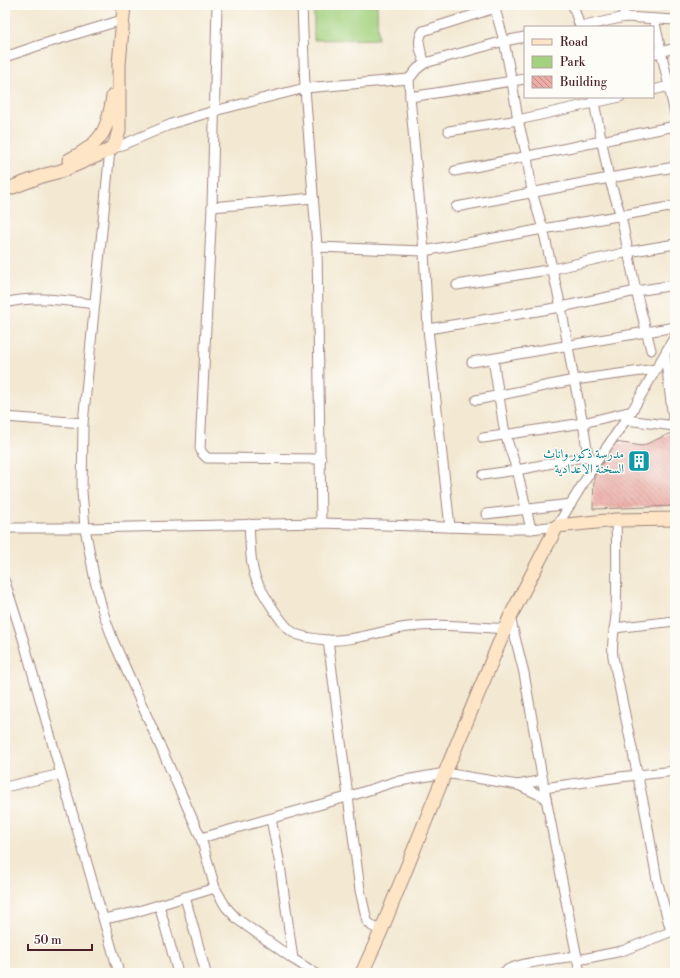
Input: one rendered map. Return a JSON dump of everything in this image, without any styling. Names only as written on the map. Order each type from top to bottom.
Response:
[{"type":"street","points":[[124,5],[120,65],[119,119],[114,145],[95,304],[83,423],[82,492],[85,528],[95,581],[103,612],[113,640],[202,838],[215,888],[226,907],[237,919],[315,973]]},
{"type":"street","points":[[217,5],[212,207],[200,448],[202,453],[207,458],[321,459]]},
{"type":"street","points":[[302,5],[305,88],[317,247],[321,523]]},
{"type":"street","points":[[573,5],[580,26]]},
{"type":"street","points":[[622,5],[625,17]]},
{"type":"street","points":[[425,63],[420,48],[420,38],[423,32],[494,6],[504,41],[518,120],[527,157],[532,192],[544,229],[561,306],[588,456]]},
{"type":"street","points":[[584,26],[625,17],[675,20]]},
{"type":"street","points":[[654,19],[657,53],[672,86],[675,114]]},
{"type":"street","points":[[5,57],[122,20]]},
{"type":"street","points":[[450,527],[428,329],[424,251],[409,79],[417,69],[425,63],[504,41],[524,38]]},
{"type":"street","points":[[657,53],[675,48]]},
{"type":"street","points":[[114,145],[102,148],[99,145],[100,137],[109,119],[120,65]]},
{"type":"street","points":[[5,190],[45,175],[61,171],[114,145],[174,123],[214,111],[305,88],[409,79]]},
{"type":"street","points":[[410,97],[524,79]]},
{"type":"street","points":[[654,90],[672,86]]},
{"type":"street","points":[[449,131],[518,120],[594,100],[611,98]]},
{"type":"street","points":[[594,100],[609,178],[620,216],[636,291],[651,350]]},
{"type":"street","points":[[455,171],[675,126]]},
{"type":"street","points":[[45,175],[58,165],[81,154],[100,137]]},
{"type":"street","points":[[456,207],[675,167]]},
{"type":"street","points":[[212,207],[313,198]]},
{"type":"street","points":[[317,247],[424,251],[675,206]]},
{"type":"street","points":[[457,285],[553,269],[628,252],[675,244]]},
{"type":"street","points":[[428,329],[675,285]]},
{"type":"street","points":[[5,303],[37,299],[95,304]]},
{"type":"street","points":[[472,362],[675,327]]},
{"type":"street","points":[[362,973],[508,623],[557,526],[597,462],[632,411],[675,336]]},
{"type":"street","points":[[626,420],[675,426],[665,354]]},
{"type":"street","points":[[493,359],[505,434],[531,529]]},
{"type":"street","points":[[476,400],[574,380],[656,369]]},
{"type":"street","points":[[483,438],[583,423],[632,411]]},
{"type":"street","points":[[5,417],[83,423]]},
{"type":"street","points":[[483,475],[588,456],[597,462]]},
{"type":"street","points":[[486,514],[571,504]]},
{"type":"street","points":[[5,528],[85,528],[321,523],[531,529],[616,520],[675,519]]},
{"type":"street","points":[[504,973],[509,969],[545,961],[578,958],[622,951],[673,930],[657,880],[645,811],[613,657],[612,645],[616,597],[616,520]]},
{"type":"street","points":[[249,524],[252,563],[256,580],[266,598],[286,626],[294,633],[306,637],[328,640],[356,637],[384,630],[426,626],[463,626],[508,623]]},
{"type":"street","points":[[5,582],[24,642],[99,908],[104,919],[119,973]]},
{"type":"street","points":[[614,628],[675,621]]},
{"type":"street","points":[[508,623],[524,673],[546,798],[580,973]]},
{"type":"street","points":[[328,640],[360,890],[364,910],[369,924],[381,930]]},
{"type":"street","points":[[202,838],[347,797],[394,782],[445,773],[518,785],[544,784],[675,771]]},
{"type":"street","points":[[5,787],[61,774]]},
{"type":"street","points":[[518,785],[546,798]]},
{"type":"street","points":[[271,819],[280,865],[293,959]]},
{"type":"street","points":[[104,919],[132,913],[215,888]]},
{"type":"street","points":[[185,896],[206,973]]},
{"type":"street","points":[[159,905],[178,973]]},
{"type":"green space","points":[[314,5],[377,5],[378,39],[314,40]]},
{"type":"building","name":"مدرسة ذكور واناث السخنة الاعدادية","points":[[669,434],[675,434],[675,506],[593,509],[594,477],[615,442],[642,446]]},
{"type":"place","name":"مدرسة ذكور واناث السخنة الاعدادية","points":[[639,461]]}]
